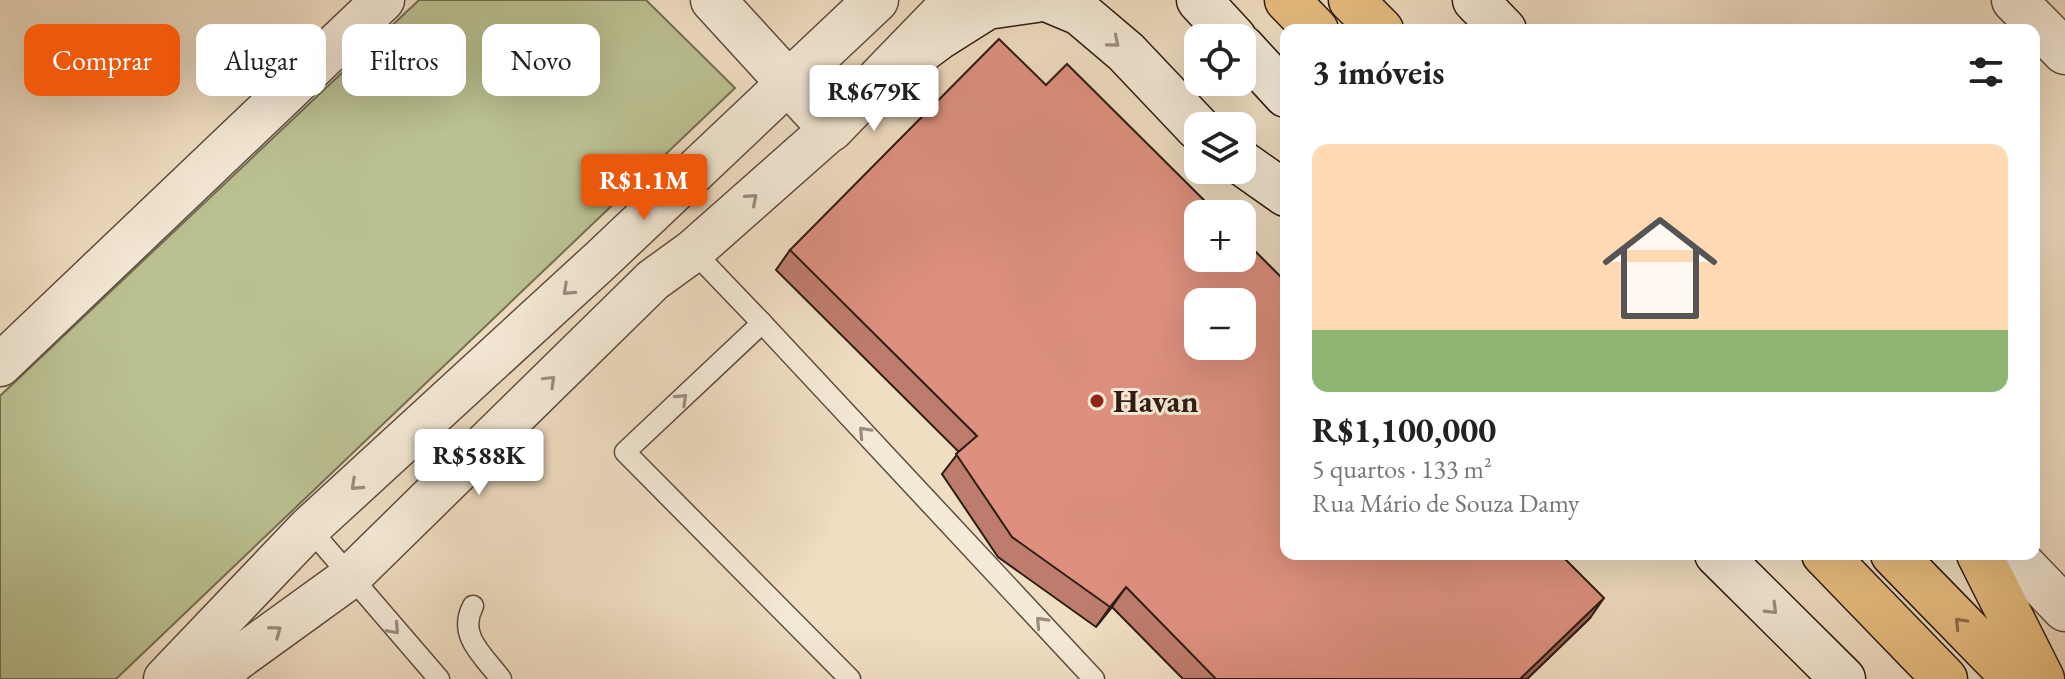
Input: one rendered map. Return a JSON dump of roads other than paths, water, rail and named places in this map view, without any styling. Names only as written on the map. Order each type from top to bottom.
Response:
[{"type":"main road","points":[[713,0],[831,129],[956,0]]},
{"type":"main road","points":[[788,83],[876,0]]},
{"type":"main road","points":[[868,90],[938,38],[987,7],[1036,0]]},
{"type":"main road","points":[[1049,0],[1080,13],[1126,52],[1184,113]]},
{"type":"main road","points":[[1199,0],[1221,24]]},
{"type":"main road","points":[[1285,0],[1304,24]]},
{"type":"main road","points":[[1285,0],[1310,24]]},
{"type":"main road","points":[[1351,0],[1375,24]]},
{"type":"main road","points":[[1475,0],[1498,24]]},
{"type":"main road","points":[[2014,0],[2038,24]]},
{"type":"main road","points":[[2040,27],[2065,52]]},
{"type":"main road","points":[[1256,62],[1280,88]]},
{"type":"main road","points":[[1256,173],[1280,190]]},
{"type":"main road","points":[[1723,560],[1843,679]]},
{"type":"main road","points":[[1830,560],[1945,679]]},
{"type":"main road","points":[[1899,560],[2015,679]]},
{"type":"main road","points":[[1982,560],[2042,679]]},
{"type":"main road","points":[[2018,560],[2065,609]]},
{"type":"street","points":[[0,365],[383,0]]},
{"type":"street","points":[[165,679],[309,528],[788,83]]},
{"type":"street","points":[[214,679],[349,578],[653,280],[693,251],[831,129]]},
{"type":"street","points":[[601,260],[693,251]]},
{"type":"lane","points":[[693,251],[1094,679]]},
{"type":"lane","points":[[762,323],[625,452],[850,679]]},
{"type":"lane","points":[[309,528],[439,679]]},
{"type":"lane","points":[[473,606],[466,619],[467,634],[501,679]]},
{"type":"place","name":"Havan","points":[[1097,401]]}]
